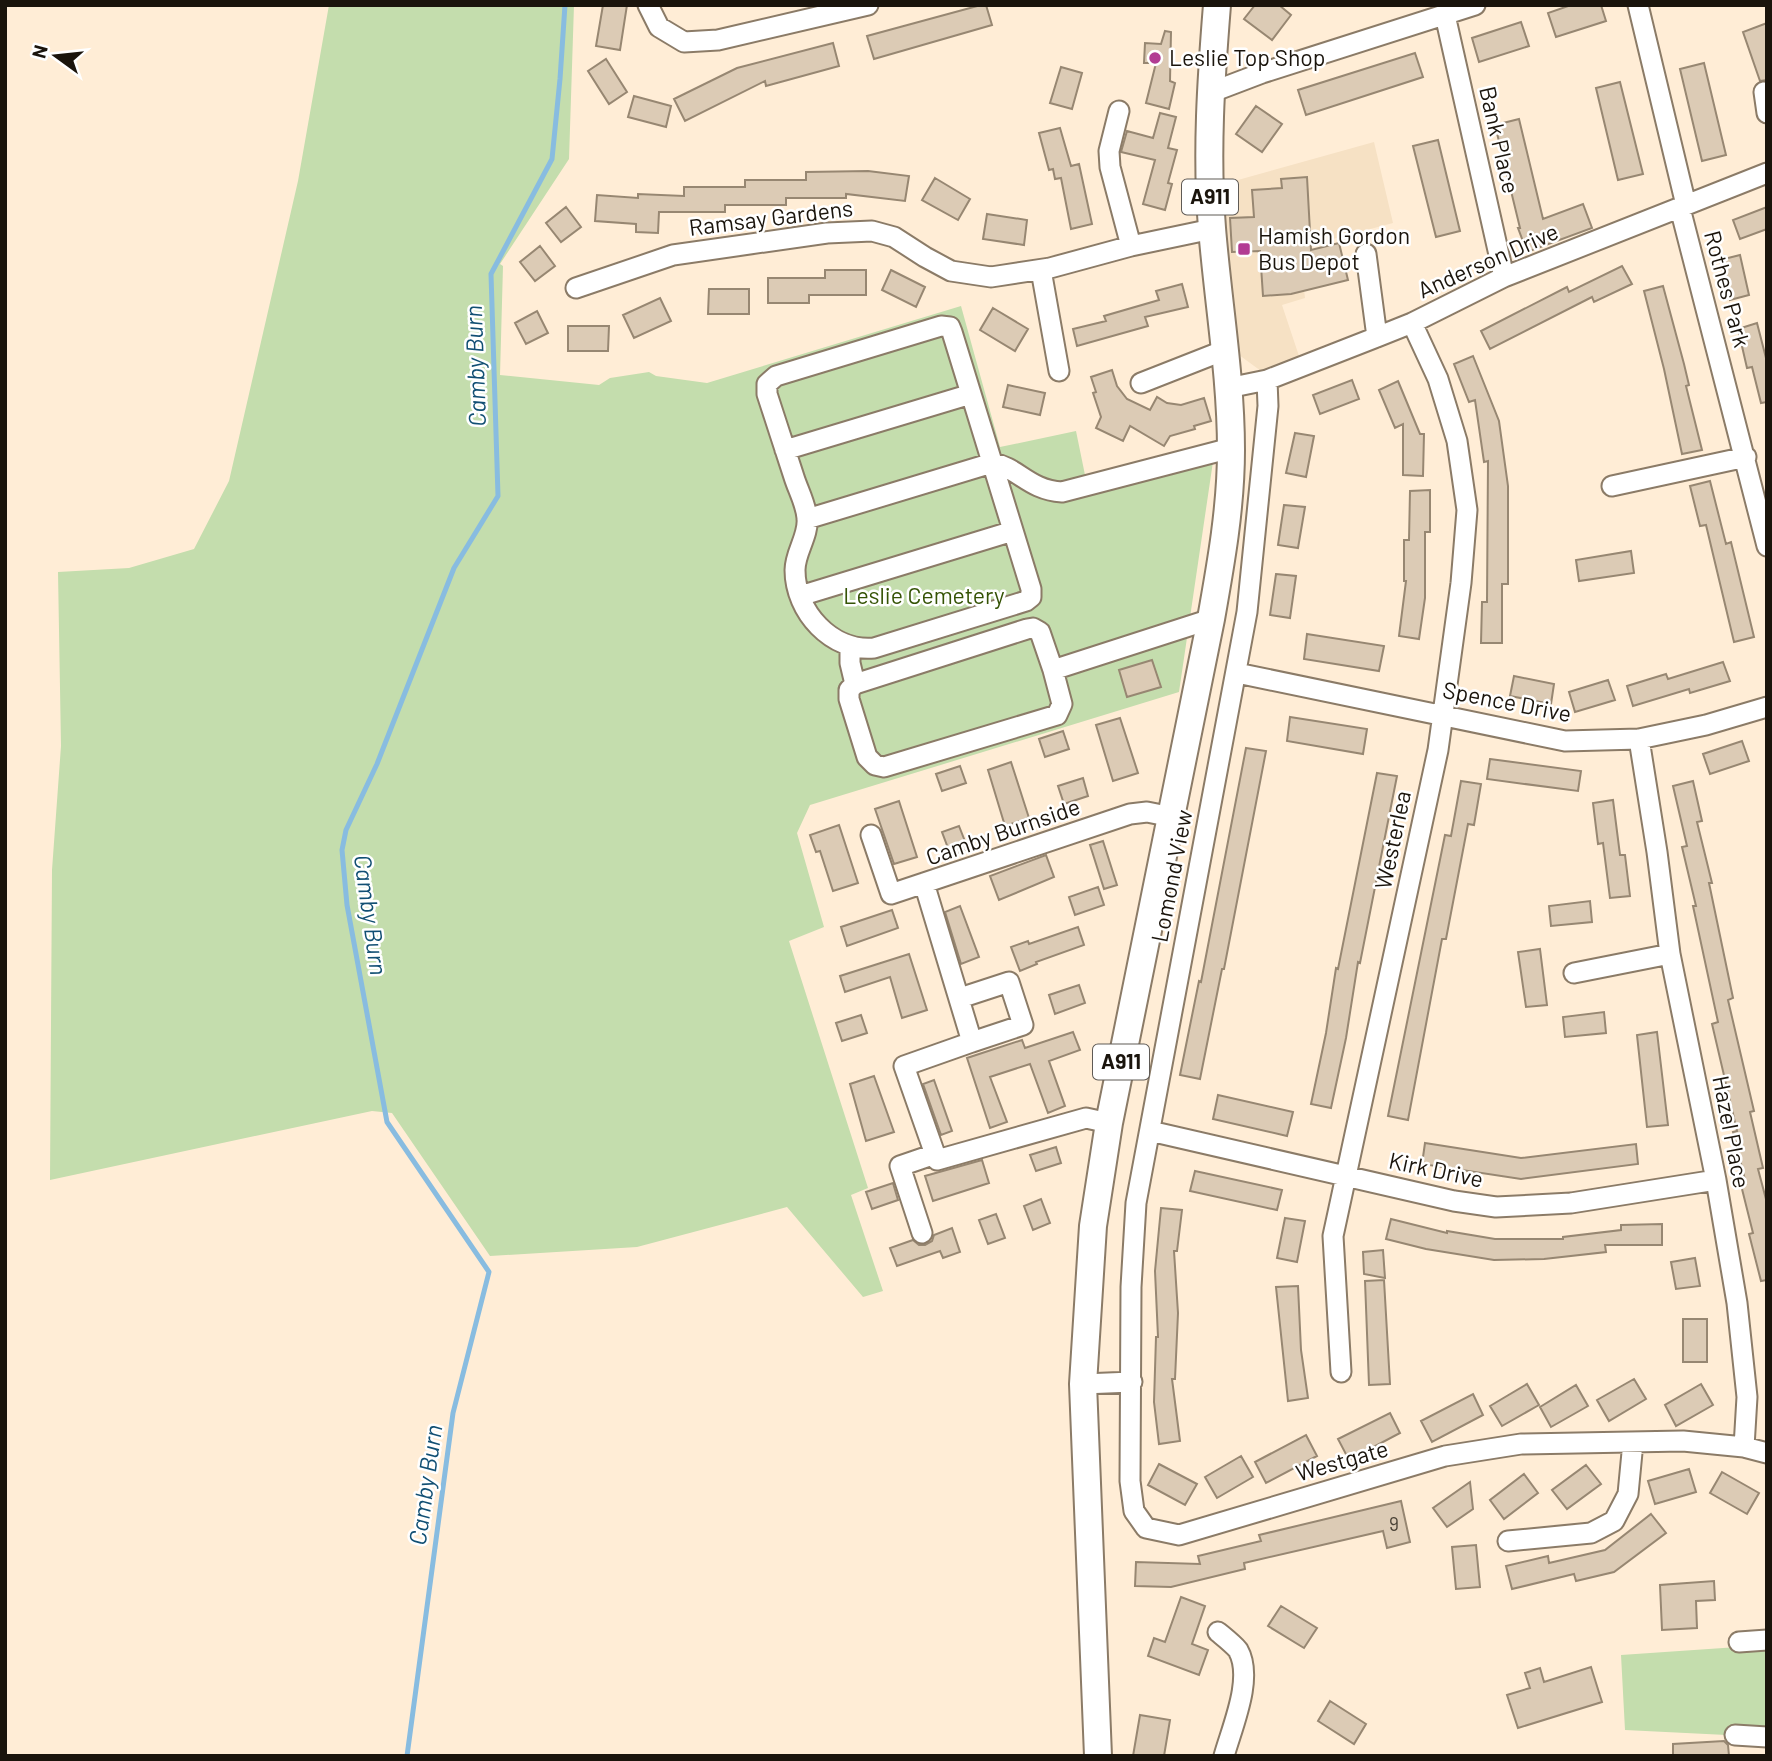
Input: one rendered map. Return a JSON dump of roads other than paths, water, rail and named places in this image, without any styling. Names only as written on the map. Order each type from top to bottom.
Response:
[{"type":"main road","name":"A911","points":[[1098,1756],[1083,1384],[1093,1226],[1109,1123],[1212,619],[1226,534],[1231,449],[1225,350],[1212,229],[1210,161],[1217,5]]},
{"type":"street","points":[[648,5],[659,27],[684,42],[718,40],[868,5]]},
{"type":"street","points":[[1212,92],[1262,73],[1475,5]]},
{"type":"street","points":[[1638,5],[1683,207]]},
{"type":"street","name":"Bank Place","points":[[1445,15],[1504,276]]},
{"type":"street","points":[[1764,92],[1767,113]]},
{"type":"street","points":[[1119,111],[1109,151],[1110,167],[1131,246]]},
{"type":"street","name":"Anderson Drive","points":[[1228,388],[1267,380],[1377,337],[1412,323],[1504,276],[1767,173]]},
{"type":"street","name":"Rothes Park","points":[[1683,207],[1767,546]]},
{"type":"street","name":"Ramsay Gardens","points":[[576,288],[673,255],[827,233],[872,231],[894,237],[951,271],[991,277],[1041,270],[1131,246],[1212,229]]},
{"type":"street","points":[[1366,254],[1377,337]]},
{"type":"street","points":[[1041,270],[1059,371]]},
{"type":"street","name":"Westerlea","points":[[1341,1372],[1333,1236],[1438,750],[1461,583],[1467,510],[1458,441],[1438,379],[1412,323]]},
{"type":"street","points":[[945,326],[952,332],[971,394],[1031,589],[1029,599],[874,648],[850,647],[837,641],[809,615],[800,596],[795,570],[807,519],[766,389],[771,379],[945,326]]},
{"type":"street","points":[[1141,383],[1225,350]]},
{"type":"street","name":"Lomond View","points":[[1131,1453],[1131,1287],[1136,1203],[1247,612],[1268,406],[1267,380]]},
{"type":"street","points":[[785,450],[971,394]]},
{"type":"street","points":[[807,519],[992,463],[1008,468],[1037,488],[1062,492],[1231,449]]},
{"type":"street","points":[[1612,486],[1746,457]]},
{"type":"street","points":[[800,596],[1013,531]]},
{"type":"street","points":[[1054,670],[1212,619]]},
{"type":"street","points":[[1033,628],[1042,636],[1054,670],[1062,704],[1060,712],[1054,717],[884,767],[875,765],[867,757],[849,699],[849,690],[855,684],[1033,628]]},
{"type":"street","points":[[850,647],[850,663],[855,684]]},
{"type":"street","name":"Spence Drive","points":[[1237,673],[1565,741],[1639,739],[1706,725],[1767,707]]},
{"type":"street","name":"Hazel Place","points":[[1639,739],[1671,954],[1716,1180],[1737,1303],[1747,1397],[1744,1447]]},
{"type":"street","name":"Camby Burnside","points":[[972,1042],[924,883],[1130,814],[1147,812],[1172,817]]},
{"type":"street","points":[[871,835],[891,894],[924,883]]},
{"type":"street","points":[[1574,973],[1671,954]]},
{"type":"street","points":[[960,998],[1009,982],[1023,1025],[904,1066],[937,1160],[1086,1118],[1109,1123]]},
{"type":"street","name":"Kirk Drive","points":[[1150,1131],[1454,1201],[1496,1207],[1571,1203],[1716,1180]]},
{"type":"street","points":[[922,1233],[900,1166],[935,1154]]},
{"type":"street","points":[[1083,1384],[1132,1382]]},
{"type":"street","name":"Westgate","points":[[1131,1453],[1130,1481],[1134,1511],[1146,1528],[1180,1535],[1445,1456],[1521,1444],[1683,1441],[1744,1447],[1767,1453]]},
{"type":"street","points":[[1508,1541],[1591,1533],[1614,1521],[1628,1494],[1633,1443]]},
{"type":"street","points":[[1218,1632],[1237,1650],[1245,1670],[1224,1756]]},
{"type":"street","points":[[1739,1642],[1767,1640]]},
{"type":"street","points":[[1735,1735],[1767,1737]]},
{"type":"waterway","name":"Camby Burn","points":[[407,1756],[453,1413],[489,1272],[387,1122],[347,905],[342,850],[346,830],[377,764],[454,568],[498,496],[491,274],[552,159],[565,5]]},
{"type":"place","name":"Leslie Top Shop","points":[[1155,58]]},
{"type":"place","name":"Hamish Gordon Bus Depot","points":[[1244,249]]},
{"type":"park label","name":"Leslie Cemetery","points":[[924,596]]}]
